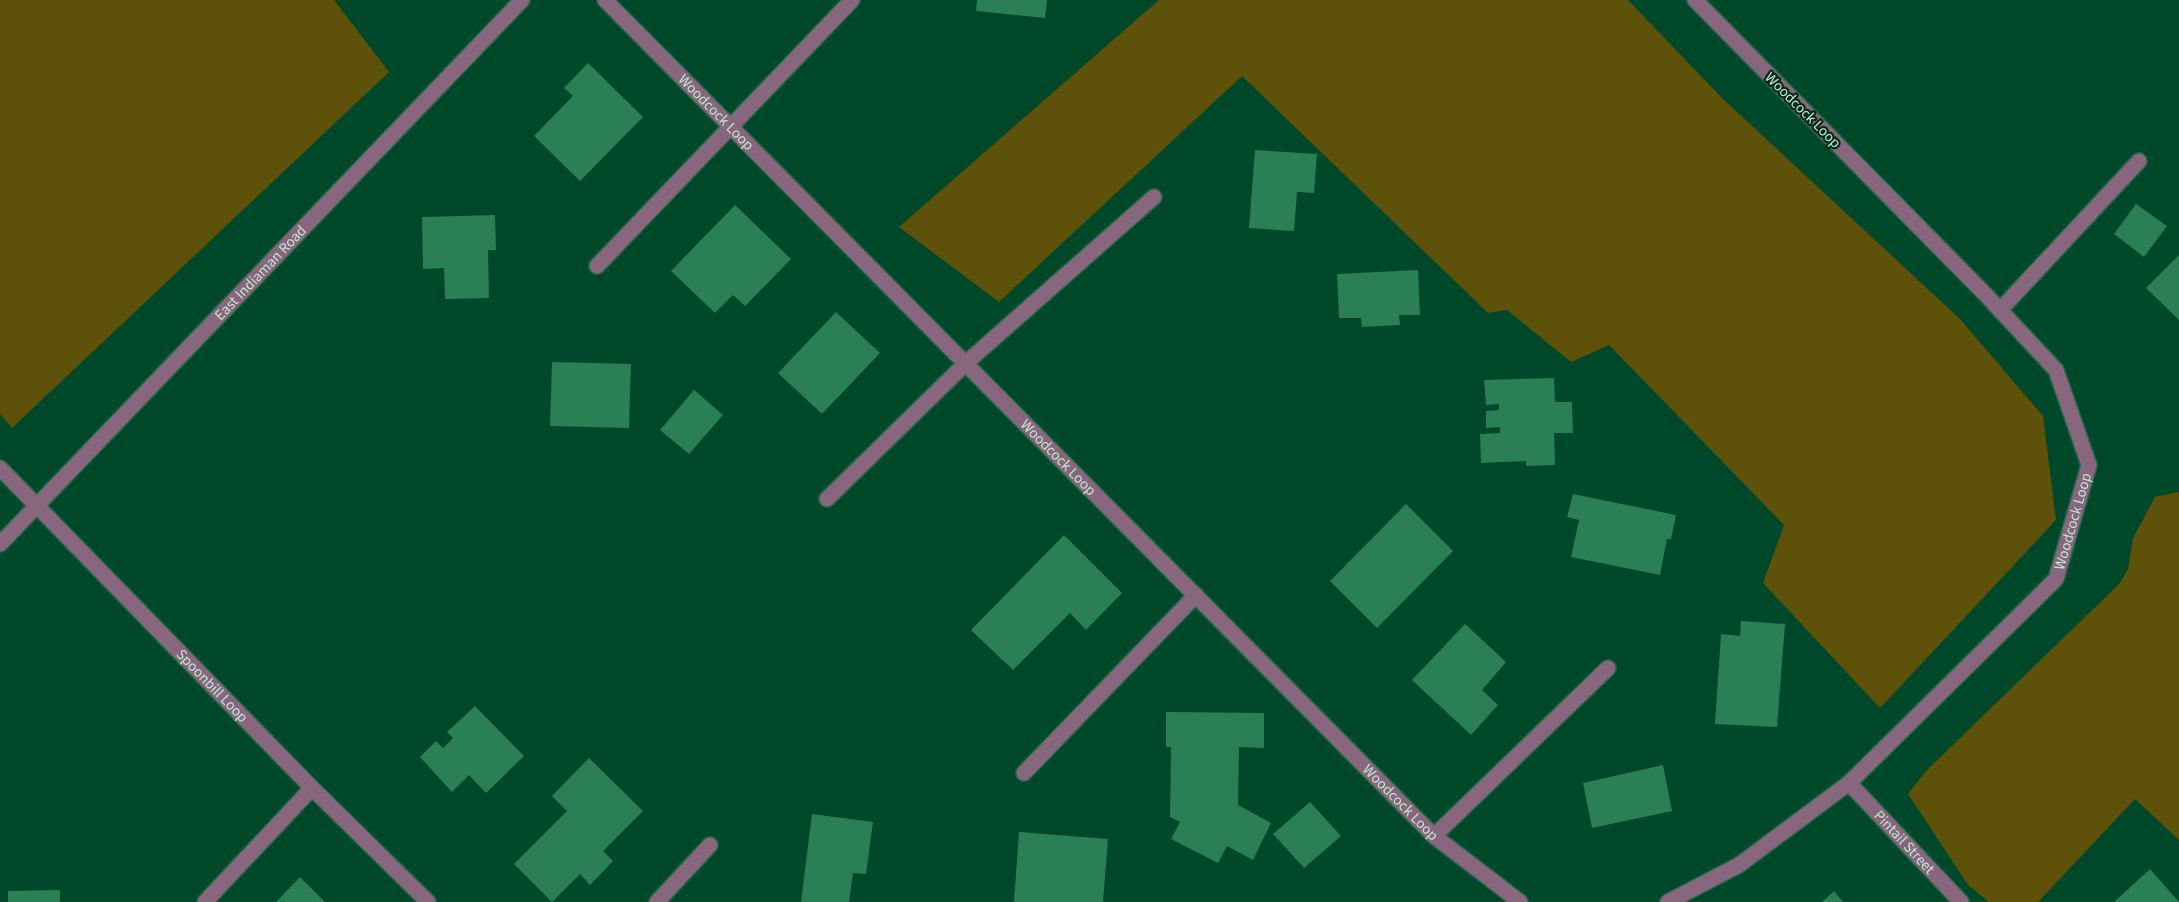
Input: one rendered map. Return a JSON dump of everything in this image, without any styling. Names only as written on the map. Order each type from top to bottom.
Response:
[{"type":"street","name":"East Indiaman Road","points":[[0,544],[522,0]]},
{"type":"street","name":"Woodcock Loop","points":[[605,0],[1434,836],[1520,902]]},
{"type":"street","points":[[597,266],[852,0]]},
{"type":"street","name":"Woodcock Loop","points":[[1668,902],[1739,865],[1849,783],[2056,579],[2089,465],[2056,370],[2000,310],[1695,0]]},
{"type":"street","points":[[2000,310],[2139,161]]},
{"type":"street","points":[[827,499],[966,363],[1154,197]]},
{"type":"street","name":"Spoonbill Loop","points":[[0,468],[312,788],[428,902]]},
{"type":"street","points":[[1024,773],[1196,595]]},
{"type":"street","points":[[1434,836],[1608,668]]},
{"type":"street","name":"Pintail Street","points":[[1849,783],[1960,902]]},
{"type":"street","points":[[205,902],[312,788]]},
{"type":"street","points":[[657,902],[710,845]]},
{"type":"shaded area","points":[[0,0],[334,0],[389,72],[12,428],[0,414]]},
{"type":"shaded area","points":[[1159,0],[1628,0],[1722,98],[1960,319],[2043,416],[2056,520],[1880,708],[1763,583],[1784,525],[1609,345],[1571,362],[1507,310],[1488,313],[1242,76],[999,302],[899,227]]},
{"type":"shaded area","points":[[2179,492],[2179,840],[2135,799],[2038,902],[1989,902],[1968,885],[1908,794],[1926,771],[2120,583],[2128,569],[2133,538],[2155,497]]},
{"type":"building","points":[[977,0],[1047,0],[1045,18],[976,11]]},
{"type":"building","points":[[588,63],[643,117],[580,181],[534,136],[573,96],[564,88]]},
{"type":"building","points":[[1255,150],[1317,154],[1314,193],[1297,192],[1294,231],[1249,228]]},
{"type":"building","points":[[2136,204],[2167,226],[2144,257],[2114,234]]},
{"type":"building","points":[[735,205],[791,259],[745,306],[733,295],[715,313],[671,271]]},
{"type":"building","points":[[495,215],[496,250],[488,250],[489,298],[445,299],[444,268],[423,269],[422,217]]},
{"type":"building","points":[[2179,255],[2179,320],[2146,288]]},
{"type":"building","points":[[1418,270],[1420,315],[1399,315],[1400,325],[1362,327],[1361,318],[1339,318],[1337,274]]},
{"type":"building","points":[[836,312],[880,353],[822,414],[778,373]]},
{"type":"building","points":[[552,362],[631,364],[629,428],[550,426]]},
{"type":"building","points":[[1554,378],[1555,402],[1572,402],[1573,433],[1554,433],[1555,465],[1526,466],[1526,461],[1481,463],[1480,434],[1500,433],[1500,427],[1486,428],[1486,411],[1499,410],[1499,404],[1486,405],[1484,380]]},
{"type":"building","points":[[694,390],[723,415],[689,454],[660,430]]},
{"type":"building","points":[[1573,494],[1676,515],[1671,539],[1667,539],[1660,575],[1571,557],[1579,520],[1567,517]]},
{"type":"building","points":[[1406,504],[1453,551],[1377,628],[1330,581]]},
{"type":"building","points":[[1064,535],[1122,593],[1086,630],[1070,613],[1013,670],[971,630]]},
{"type":"building","points":[[1741,621],[1785,624],[1777,727],[1715,724],[1721,634],[1740,636]]},
{"type":"building","points":[[1465,624],[1506,662],[1482,690],[1498,705],[1471,735],[1412,680]]},
{"type":"building","points":[[475,706],[524,756],[486,793],[469,775],[452,792],[420,757],[436,741],[443,748],[453,738],[447,732]]},
{"type":"building","points":[[1166,712],[1264,713],[1264,748],[1239,747],[1238,805],[1271,823],[1253,860],[1227,846],[1218,863],[1171,839],[1180,822],[1170,817],[1171,747],[1166,747]]},
{"type":"building","points":[[589,758],[643,811],[603,851],[613,861],[590,885],[580,874],[552,902],[514,864],[567,811],[552,796]]},
{"type":"building","points":[[1663,765],[1672,811],[1592,828],[1583,783]]},
{"type":"building","points":[[1310,802],[1341,836],[1304,868],[1273,834]]},
{"type":"building","points":[[812,814],[873,822],[866,874],[853,873],[849,902],[801,902]]},
{"type":"building","points":[[1019,832],[1108,839],[1103,902],[1014,902]]},
{"type":"building","points":[[2150,869],[2179,902],[2114,902]]},
{"type":"building","points":[[300,877],[325,902],[276,902]]},
{"type":"building","points":[[60,890],[60,902],[8,902],[8,891]]},
{"type":"building","points":[[1834,891],[1843,902],[1822,902]]}]
